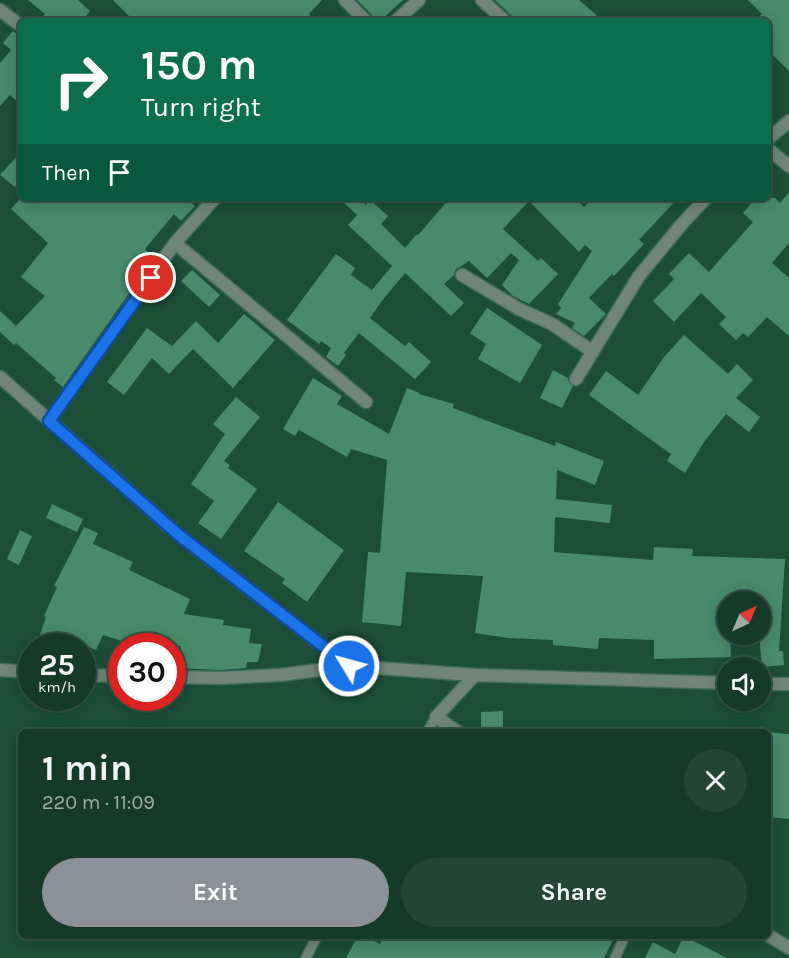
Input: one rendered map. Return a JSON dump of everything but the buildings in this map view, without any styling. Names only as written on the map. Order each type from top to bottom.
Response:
[{"type":"street","points":[[345,0],[363,18]]},
{"type":"street","points":[[399,18],[419,0]]},
{"type":"street","points":[[482,0],[502,18]]},
{"type":"street","points":[[0,10],[18,24]]},
{"type":"street","points":[[771,137],[789,121]]},
{"type":"street","points":[[771,151],[789,165]]},
{"type":"street","points":[[49,421],[175,243],[208,201]]},
{"type":"street","points":[[576,379],[639,276],[703,201]]},
{"type":"street","points":[[175,243],[366,402]]},
{"type":"street","points":[[462,274],[519,309],[552,324],[593,352]]},
{"type":"street","points":[[0,377],[180,536],[349,666]]},
{"type":"street","points":[[186,677],[280,675],[349,666],[475,675],[717,683]]},
{"type":"street","points":[[0,670],[18,671]]},
{"type":"street","points":[[454,729],[436,717],[475,675]]},
{"type":"street","points":[[771,684],[789,684]]},
{"type":"street","points":[[771,937],[789,948]]},
{"type":"lane","points":[[429,729],[436,717]]},
{"type":"lane","points":[[306,958],[316,939]]},
{"type":"lane","points":[[615,958],[624,939]]},
{"type":"route","points":[[151,278],[49,421],[180,536],[349,666]]}]
